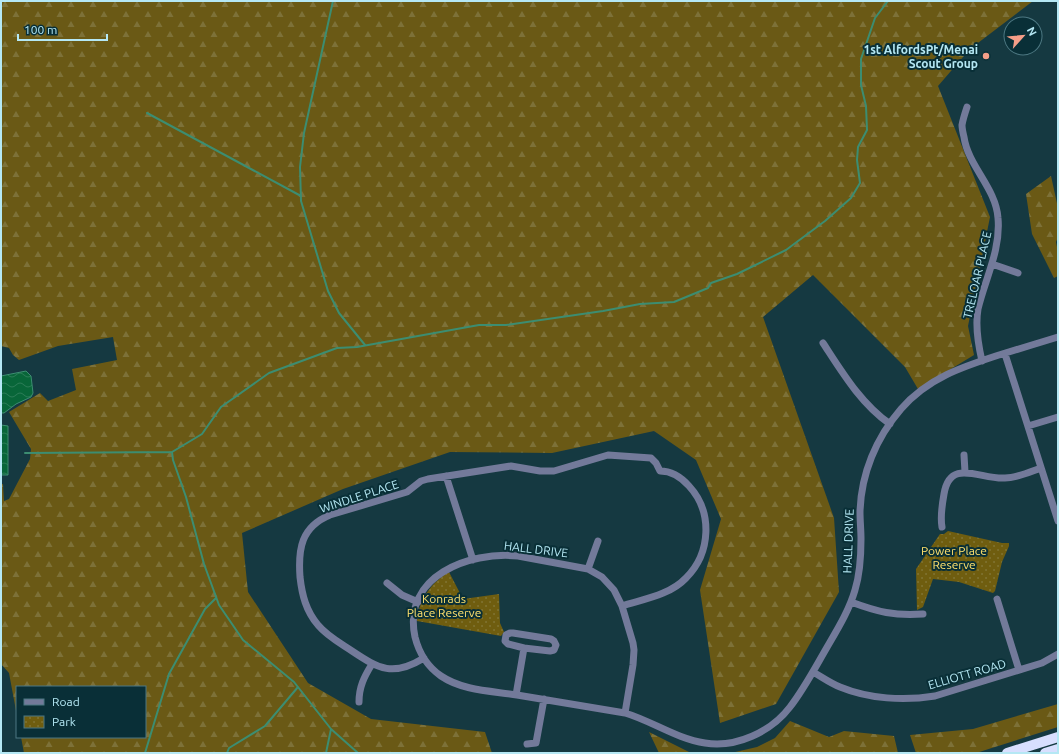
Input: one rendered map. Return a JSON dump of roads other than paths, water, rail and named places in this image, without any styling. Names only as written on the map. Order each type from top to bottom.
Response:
[{"type":"highway","points":[[1008,753],[1058,737]]},
{"type":"highway","points":[[1045,753],[1058,749]]},
{"type":"street","name":"TRELOAR PLACE","points":[[966,107],[962,126],[965,146],[973,164],[991,194],[998,216],[999,237],[978,310],[976,326],[982,361]]},
{"type":"street","points":[[992,264],[1018,273]]},
{"type":"street","name":"HALL DRIVE","points":[[625,713],[633,665],[633,643],[619,597],[609,583],[588,569],[508,554],[472,560],[453,566],[436,576],[425,588],[414,614],[414,630],[418,648],[436,672],[454,683],[486,690],[625,713],[688,739],[700,742],[723,744],[739,741],[758,734],[776,722],[790,708],[813,672],[851,602],[859,574],[861,556],[860,514],[864,480],[870,459],[876,447],[902,408],[925,387],[952,371],[1058,337]]},
{"type":"street","points":[[823,343],[853,387],[880,416],[890,424]]},
{"type":"street","points":[[1005,354],[1058,521]]},
{"type":"street","points":[[1028,426],[1058,417]]},
{"type":"street","name":"WINDLE PLACE","points":[[424,658],[411,665],[396,669],[383,668],[372,664],[327,634],[311,616],[305,604],[302,590],[299,564],[300,549],[309,530],[324,517],[407,492],[424,480],[446,476],[510,466],[540,471],[554,471],[608,455],[651,458],[656,463],[660,471],[668,471],[680,478],[690,486],[697,496],[706,519],[704,549],[692,572],[678,585],[662,593],[622,606]]},
{"type":"street","points":[[964,455],[965,472]]},
{"type":"street","points":[[942,528],[940,518],[946,485],[948,480],[954,475],[965,472],[1006,478],[1041,468]]},
{"type":"street","points":[[446,476],[472,560]]},
{"type":"street","points":[[588,569],[598,541]]},
{"type":"street","points":[[387,583],[402,595],[418,602]]},
{"type":"street","points":[[997,599],[1018,670]]},
{"type":"street","points":[[851,602],[878,612],[904,615],[923,614]]},
{"type":"street","points":[[513,633],[551,639],[556,645],[554,650],[550,651],[524,648],[508,644],[505,641],[506,635],[513,633]]},
{"type":"street","points":[[516,695],[524,648]]},
{"type":"street","name":"ELLIOTT ROAD","points":[[813,672],[852,691],[905,699],[935,696],[1042,663],[1058,654]]},
{"type":"street","points":[[359,702],[362,680],[372,664]]},
{"type":"street","points":[[527,744],[536,743],[544,699]]},
{"type":"water","points":[[26,371],[31,376],[33,393],[31,397],[16,404],[4,413],[1,413],[1,376]]},
{"type":"water","points":[[1,425],[8,426],[8,475],[1,475]]},
{"type":"waterway","points":[[333,1],[304,133],[300,167],[301,201],[328,291],[339,313],[365,345]]},
{"type":"waterway","points":[[25,453],[172,452],[202,434],[221,407],[269,373],[337,348],[357,347],[479,325],[506,325],[640,304],[674,302],[708,288],[711,283],[737,274],[786,250],[825,221],[851,198],[860,183],[857,160],[858,147],[867,130],[866,106],[861,85],[861,59],[875,18],[888,1]]},
{"type":"waterway","points":[[147,113],[301,196]]},
{"type":"waterway","points":[[172,452],[173,460],[186,497],[204,564],[219,605],[243,640],[294,682],[331,729],[358,753]]},
{"type":"waterway","points":[[145,753],[169,674],[205,609],[216,598]]},
{"type":"waterway","points":[[227,753],[229,748],[265,726],[298,687]]},
{"type":"waterway","points":[[326,753],[331,729]]},
{"type":"place","name":"1st AlfordsPt/Menai Scout Group","points":[[986,56]]},
{"type":"park label","name":"Power Place Reserve","points":[[954,557]]},
{"type":"park label","name":"Konrads Place Reserve","points":[[444,605]]}]
